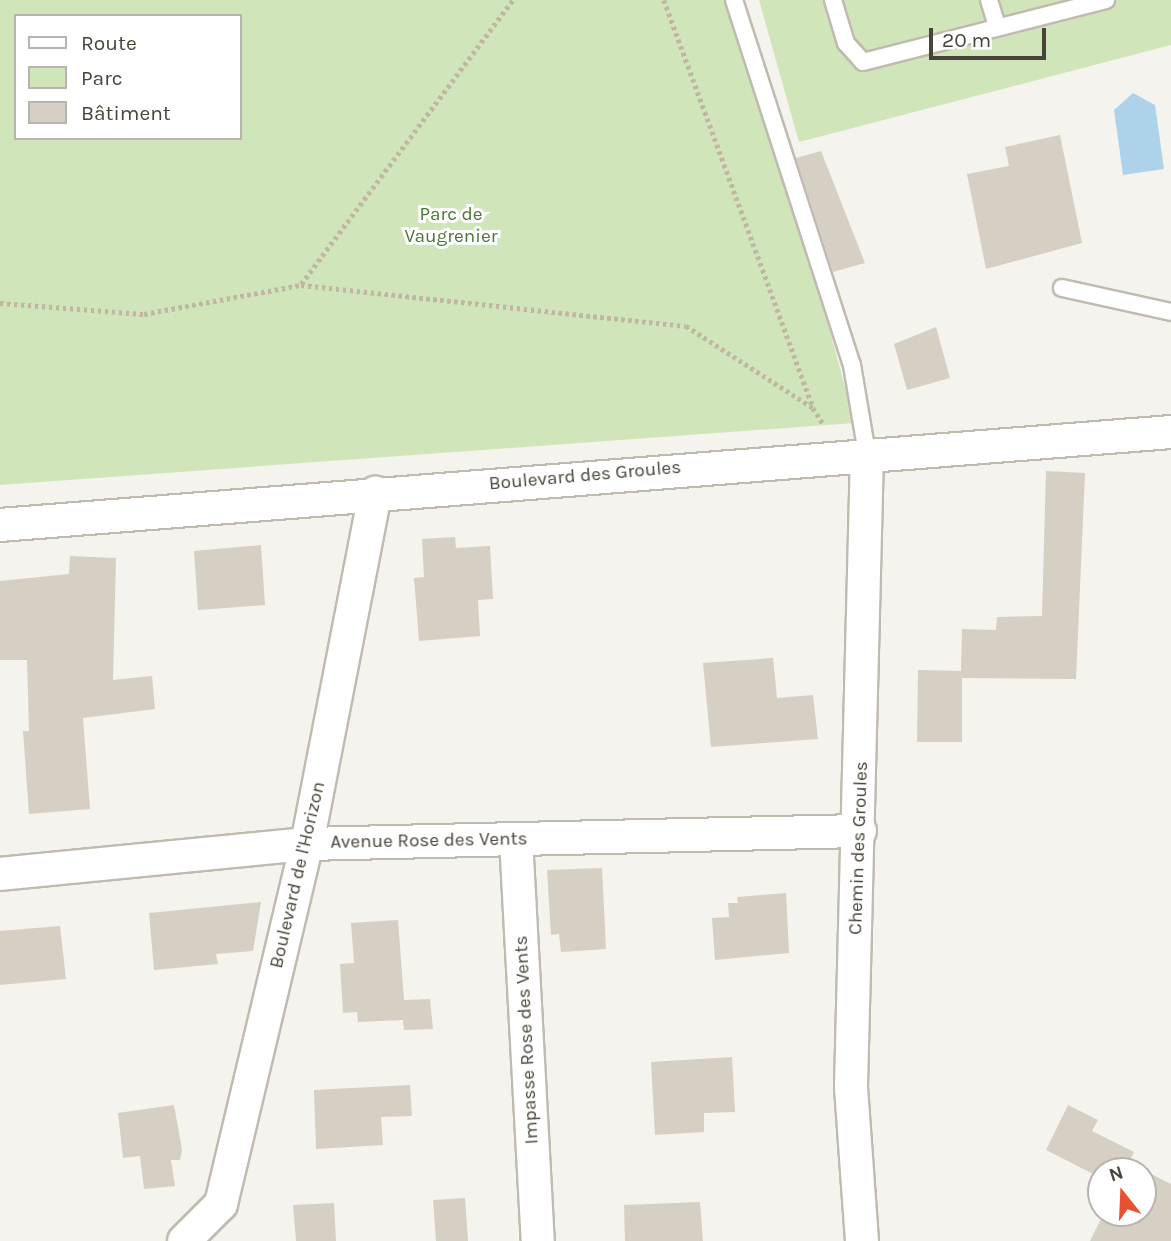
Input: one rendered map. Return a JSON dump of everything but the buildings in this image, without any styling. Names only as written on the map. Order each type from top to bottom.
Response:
[{"type":"street","name":"Boulevard des Groules","points":[[0,525],[835,455],[1171,432]]},
{"type":"street","name":"Chemin des Groules","points":[[862,1241],[851,1086],[860,831],[867,454]]},
{"type":"street","name":"Boulevard de l'Horizon","points":[[184,1241],[222,1204],[307,844],[375,493]]},
{"type":"street","name":"Avenue Rose des Vents","points":[[0,874],[307,844],[860,831]]},
{"type":"street","name":"Impasse Rose des Vents","points":[[516,839],[538,1241]]},
{"type":"lane","points":[[734,0],[852,365],[867,454]]},
{"type":"lane","points":[[833,0],[846,43],[863,62],[1106,0]]},
{"type":"lane","points":[[989,0],[997,27]]},
{"type":"lane","points":[[1062,288],[1171,312]]},
{"type":"path","points":[[301,285],[513,0]]},
{"type":"path","points":[[664,0],[813,408],[835,455]]},
{"type":"path","points":[[0,303],[144,314],[301,285],[687,326],[813,408]]},
{"type":"green space","name":"Parc de Vaugrenier","points":[[0,0],[739,0],[855,423],[0,485]]},
{"type":"green space","points":[[759,0],[1171,0],[1171,45],[799,142]]},
{"type":"water","points":[[1133,93],[1155,105],[1164,169],[1123,175],[1114,110]]}]
